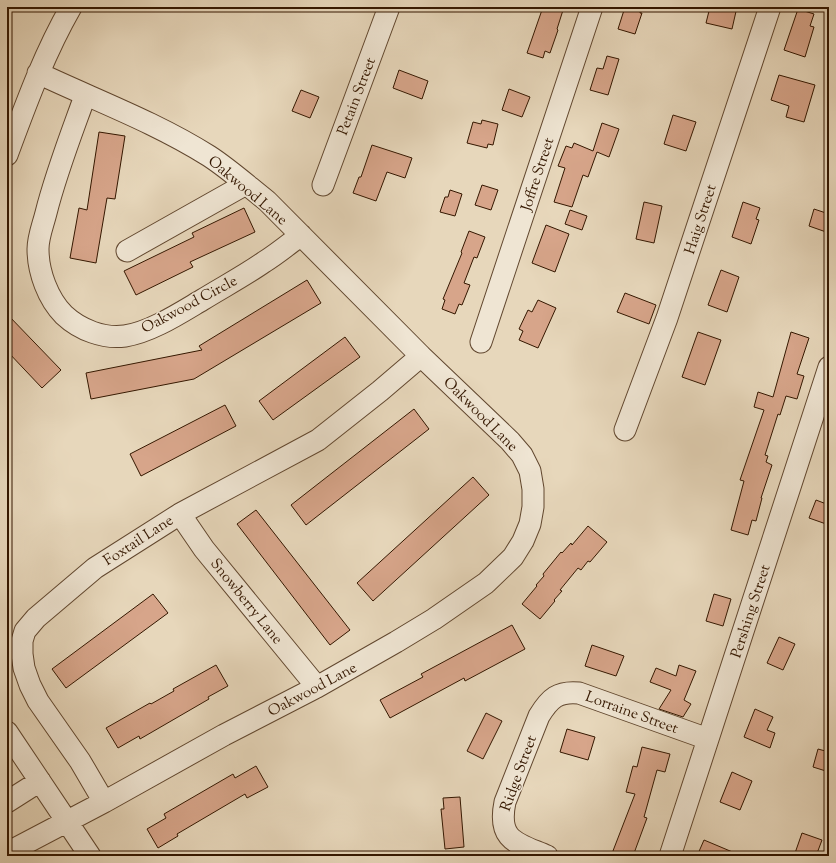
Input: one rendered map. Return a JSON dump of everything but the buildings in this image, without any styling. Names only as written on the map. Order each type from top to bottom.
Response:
[{"type":"street","points":[[7,155],[38,73],[49,48],[71,7]]},
{"type":"street","name":"Petain Street","points":[[323,185],[389,7]]},
{"type":"street","name":"Joffre Street","points":[[481,342],[592,7]]},
{"type":"street","name":"Haig Street","points":[[626,430],[667,318],[770,7]]},
{"type":"street","name":"Oakwood Lane","points":[[7,853],[67,820],[104,802],[224,735],[317,687],[402,638],[465,598],[486,583],[513,556],[523,541],[530,524],[534,488],[530,471],[522,455],[510,441],[421,356],[267,201],[210,157],[178,138],[143,120],[85,96],[38,73]]},
{"type":"street","name":"Oakwood Circle","points":[[85,96],[51,194],[38,248],[44,281],[51,297],[60,311],[73,323],[88,331],[107,336],[125,336],[141,332],[185,310],[264,262],[301,235]]},
{"type":"street","points":[[127,251],[246,184]]},
{"type":"street","name":"Foxtail Lane","points":[[104,802],[80,761],[38,701],[30,685],[24,668],[22,654],[22,641],[25,631],[36,618],[95,568],[180,514],[318,440],[380,391],[421,356]]},
{"type":"street","name":"Pershing Street","points":[[670,856],[829,367]]},
{"type":"street","name":"Snowberry Lane","points":[[180,514],[204,549],[317,687]]},
{"type":"street","name":"Lorraine Street","points":[[555,696],[567,692],[579,693],[708,739]]},
{"type":"street","name":"Ridge Street","points":[[548,856],[517,843],[510,838],[505,829],[502,817],[505,802],[540,716],[546,705],[555,696]]},
{"type":"street","points":[[7,732],[90,856]]},
{"type":"street","points":[[7,802],[40,780]]}]
